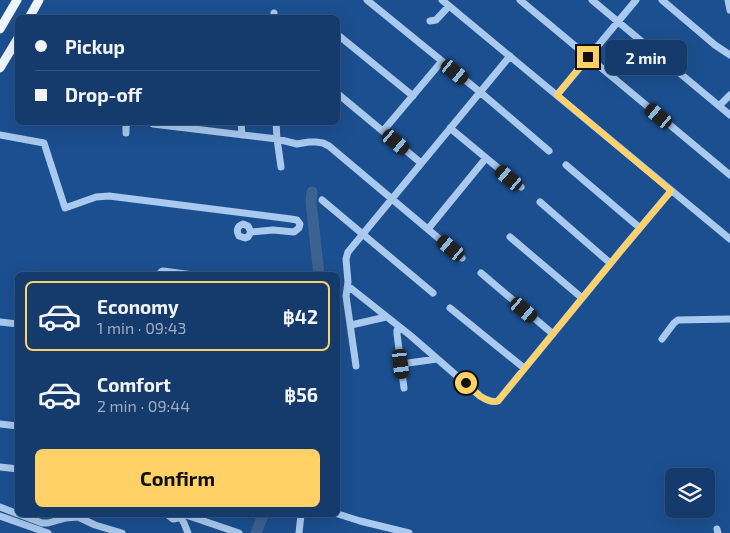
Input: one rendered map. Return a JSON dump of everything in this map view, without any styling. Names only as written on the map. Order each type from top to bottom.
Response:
[{"type":"main road","points":[[0,29],[17,0]]},
{"type":"main road","points":[[31,15],[39,0]]},
{"type":"main road","points":[[0,68],[15,43]]},
{"type":"street","points":[[367,0],[549,151]]},
{"type":"street","points":[[442,0],[730,239]]},
{"type":"street","points":[[520,0],[730,175]]},
{"type":"street","points":[[592,0],[730,115]]},
{"type":"street","points":[[557,95],[636,0]]},
{"type":"street","points":[[662,0],[730,55]]},
{"type":"street","points":[[728,0],[730,10]]},
{"type":"street","points":[[430,21],[436,20],[449,6]]},
{"type":"street","points":[[474,27],[480,20]]},
{"type":"street","points":[[340,36],[413,96]]},
{"type":"street","points":[[356,366],[346,296],[348,286],[347,255],[362,234],[510,56]]},
{"type":"street","points":[[383,131],[442,61]]},
{"type":"street","points":[[719,106],[730,95]]},
{"type":"street","points":[[340,96],[421,163]]},
{"type":"street","points":[[126,133],[127,125]]},
{"type":"street","points":[[185,125],[201,126],[297,144],[309,142],[322,143],[329,146],[462,258]]},
{"type":"street","points":[[240,125],[242,135]]},
{"type":"street","points":[[276,125],[276,139],[282,167]]},
{"type":"street","points":[[450,128],[521,187]]},
{"type":"street","points":[[0,135],[44,144],[64,208],[96,197],[109,196],[291,219],[297,220],[300,224],[299,228],[294,232],[273,230],[250,232]]},
{"type":"street","points":[[428,229],[486,158]]},
{"type":"street","points":[[566,165],[640,228]]},
{"type":"street","points":[[348,286],[480,396],[493,402],[498,401],[671,191]]},
{"type":"street","points":[[322,200],[433,293]]},
{"type":"street","points":[[540,202],[610,263]]},
{"type":"street","points":[[510,237],[582,298]]},
{"type":"street","points":[[482,273],[553,334]]},
{"type":"street","points":[[450,308],[524,368]]},
{"type":"street","points":[[351,325],[386,317]]},
{"type":"street","points":[[662,339],[678,320],[730,319]]},
{"type":"street","points":[[0,322],[15,324]]},
{"type":"street","points":[[399,327],[397,334],[404,388]]},
{"type":"street","points":[[401,364],[437,359]]},
{"type":"street","points":[[0,424],[15,426]]},
{"type":"street","points":[[0,467],[15,469]]},
{"type":"street","points":[[0,507],[15,513]]},
{"type":"street","points":[[340,515],[409,533]]},
{"type":"street","points":[[0,516],[48,533]]},
{"type":"street","points":[[27,517],[42,523],[78,517],[94,525],[122,533]]},
{"type":"street","points":[[182,517],[188,533]]},
{"type":"street","points":[[188,517],[239,533]]},
{"type":"street","points":[[299,533],[301,517]]},
{"type":"waterway","points":[[312,192],[311,202],[319,272]]},
{"type":"waterway","points":[[256,533],[262,517]]},
{"type":"route","points":[[466,383],[484,399],[493,402],[498,401],[671,191],[557,95],[588,57]]}]
